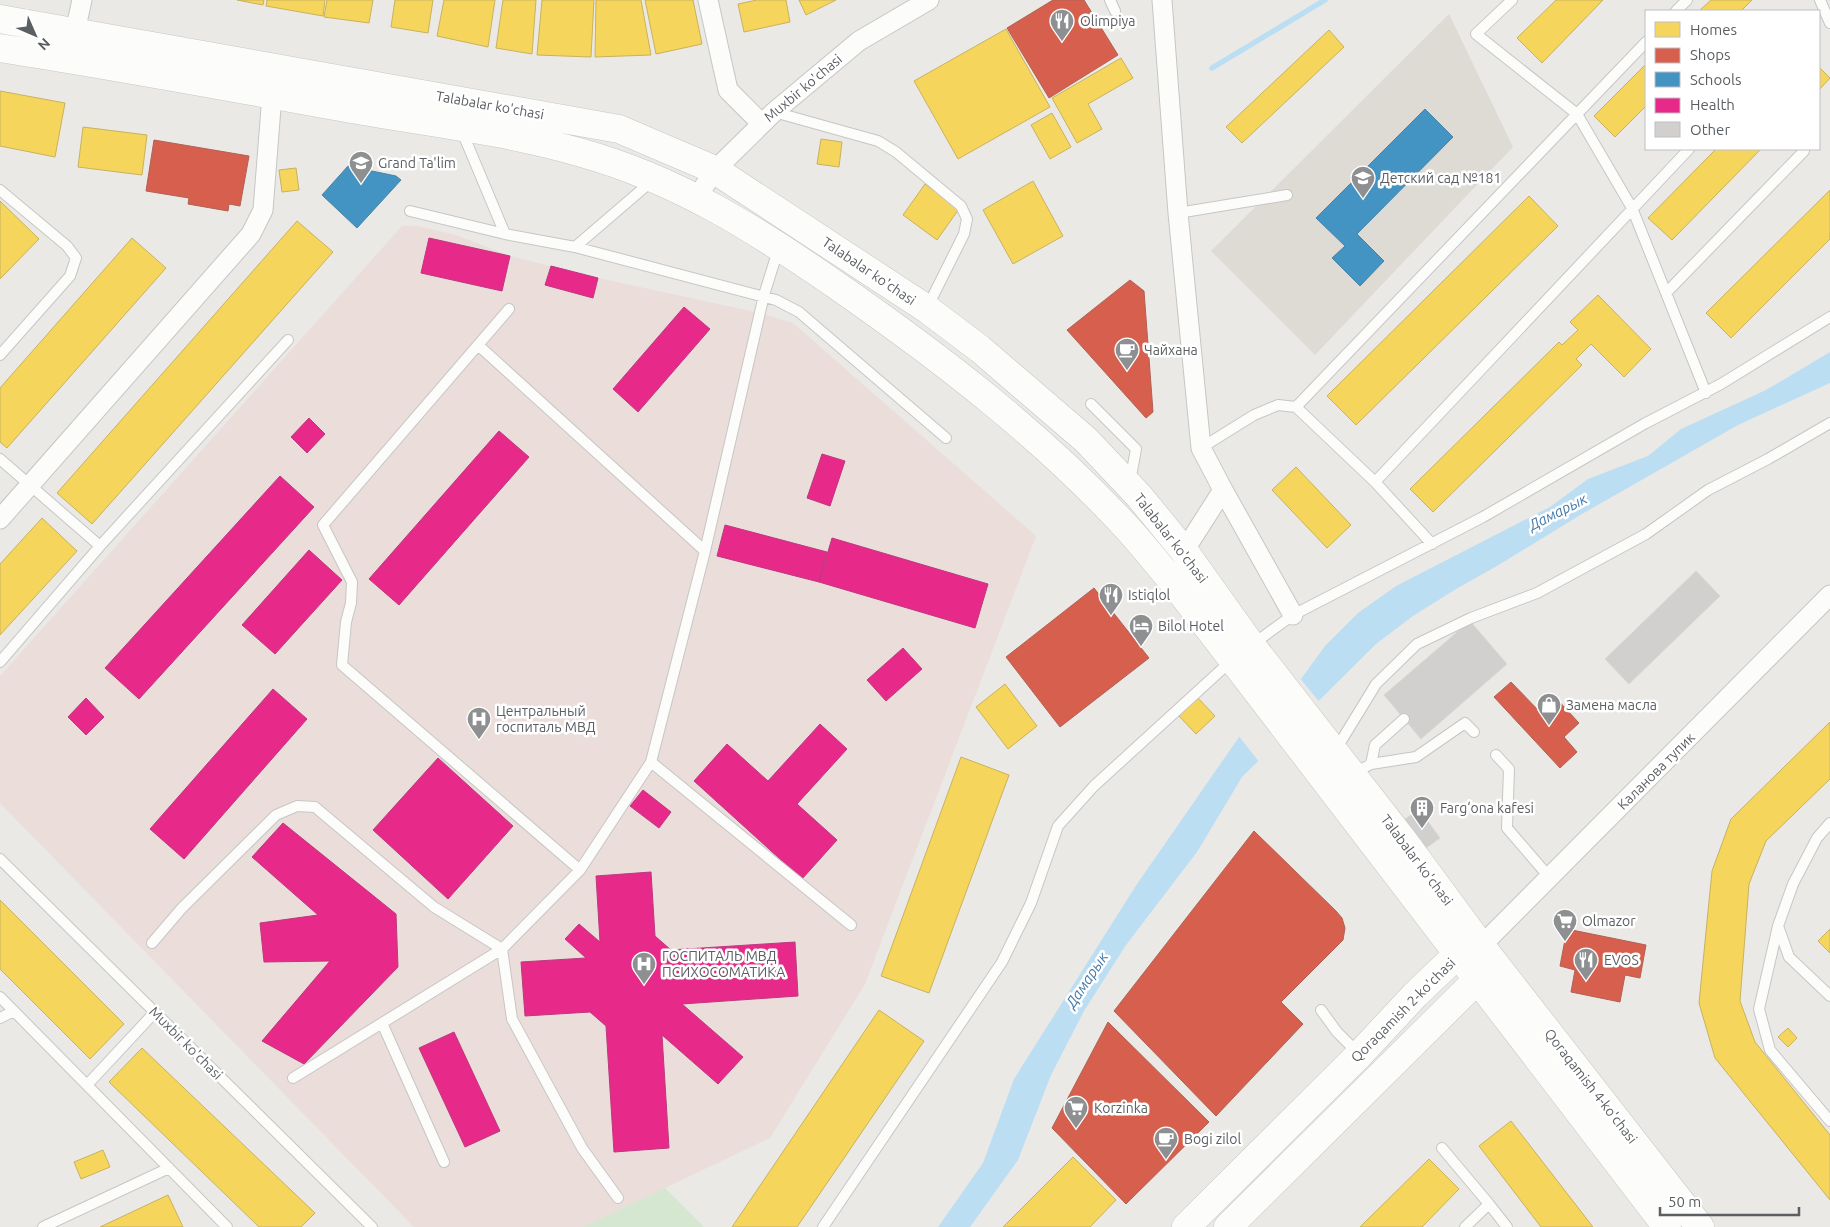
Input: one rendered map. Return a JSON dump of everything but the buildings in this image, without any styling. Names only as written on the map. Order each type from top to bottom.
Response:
[{"type":"main road","name":"Talabalar ko'chasi","points":[[0,19],[620,129],[714,170],[927,309],[980,349],[1073,428],[1129,486],[1184,551],[1242,652],[1469,951]]},
{"type":"main road","name":"Talabalar ko'chasi","points":[[0,48],[461,128],[583,153],[654,178],[697,197],[779,246],[871,310],[1000,408],[1064,465],[1130,531],[1177,587],[1242,652]]},
{"type":"main road","points":[[272,95],[275,67]]},
{"type":"main road","name":"Talabalar ko'chasi","points":[[1308,738],[1362,769],[1469,951],[1477,980]]},
{"type":"main road","name":"Qoraqamish 2-ko'chasi","points":[[1186,1227],[1360,1054],[1414,995],[1469,951]]},
{"type":"main road","name":"Qoraqamish 4-ko'chasi","points":[[1469,951],[1700,1227]]},
{"type":"main road","points":[[1228,1227],[1477,980]]},
{"type":"main road","name":"Qoraqamish 4-ko'chasi","points":[[1477,980],[1667,1227]]},
{"type":"street","points":[[75,32],[82,0]]},
{"type":"street","points":[[708,0],[728,90],[768,118]]},
{"type":"street","name":"Muxbir ko'chasi","points":[[697,197],[714,170],[768,118],[859,41],[929,0]]},
{"type":"street","points":[[1162,0],[1178,213],[1201,448],[1293,615]]},
{"type":"street","points":[[0,519],[251,234],[262,210],[272,95]]},
{"type":"street","points":[[1184,551],[1223,490]]},
{"type":"street","name":"Каланова тупик","points":[[1469,951],[1550,878],[1830,595]]},
{"type":"lane","points":[[1110,0],[1115,11]]},
{"type":"lane","points":[[1512,0],[1476,34],[1577,114],[1632,208],[1706,393]]},
{"type":"lane","points":[[1677,10],[1687,0]]},
{"type":"lane","points":[[1821,7],[1830,23]]},
{"type":"lane","points":[[1296,407],[1645,43]]},
{"type":"lane","points":[[768,118],[878,141],[896,152],[962,206],[967,219],[964,234],[927,309]]},
{"type":"lane","points":[[461,128],[505,234]]},
{"type":"lane","points":[[1375,482],[1688,150]]},
{"type":"lane","points":[[1666,293],[1804,151]]},
{"type":"lane","points":[[575,247],[654,178]]},
{"type":"lane","points":[[0,190],[67,246],[76,258],[70,276],[0,354]]},
{"type":"lane","points":[[1178,213],[1288,195]]},
{"type":"lane","points":[[410,211],[505,234],[575,247],[764,295],[799,312],[946,438]]},
{"type":"lane","points":[[293,1078],[502,949],[580,870],[651,762],[705,551],[764,295],[779,246]]},
{"type":"lane","points":[[509,309],[323,524],[352,582],[351,603],[346,622],[342,665],[580,870]]},
{"type":"lane","points":[[823,1227],[1002,962],[1031,903],[1058,826],[1094,786],[1242,652],[1293,615],[1483,517],[1644,424],[1706,393],[1830,318]]},
{"type":"lane","points":[[0,662],[100,546],[288,340]]},
{"type":"lane","points":[[478,345],[705,551]]},
{"type":"lane","points":[[1091,404],[1136,449],[1129,486]]},
{"type":"lane","points":[[1201,448],[1254,415],[1278,405],[1296,407],[1375,482],[1432,544]]},
{"type":"lane","points":[[1334,752],[1376,684],[1417,644],[1471,618],[1537,593],[1646,534],[1708,490],[1768,459],[1830,423]]},
{"type":"lane","points":[[0,459],[100,546]]},
{"type":"lane","points":[[1362,769],[1375,744],[1404,719]]},
{"type":"lane","points":[[1362,769],[1416,757],[1465,723],[1474,732]]},
{"type":"lane","points":[[1496,755],[1509,769],[1507,828],[1550,878]]},
{"type":"lane","points":[[651,762],[851,925]]},
{"type":"lane","points":[[152,943],[182,908],[276,815],[297,806],[315,807],[434,907],[502,949]]},
{"type":"lane","points":[[1830,823],[1817,838],[1793,884],[1778,926],[1759,1009],[1770,1050],[1830,1121]]},
{"type":"lane","name":"Muxbir ko'chasi","points":[[0,859],[366,1226]]},
{"type":"lane","points":[[1778,926],[1789,957],[1830,996]]},
{"type":"lane","points":[[502,949],[512,1019],[582,1148],[618,1198]]},
{"type":"lane","points":[[0,997],[227,1227]]},
{"type":"lane","points":[[1321,1010],[1337,1032],[1360,1054]]},
{"type":"lane","points":[[0,1018],[14,1011]]},
{"type":"lane","points":[[87,1085],[154,1012]]},
{"type":"lane","points":[[382,1023],[444,1162]]},
{"type":"lane","points":[[1442,1148],[1507,1227]]},
{"type":"lane","points":[[42,1227],[169,1168]]},
{"type":"lane","points":[[1465,1227],[1488,1204]]},
{"type":"shaded area","name":"Детский сад №181","points":[[1449,14],[1513,147],[1315,355],[1211,251]]},
{"type":"shaded area","name":"Центральный госпиталь МВД","points":[[402,226],[418,226],[456,235],[510,256],[598,278],[760,313],[793,323],[1036,536],[865,984],[770,1138],[583,1227],[414,1227],[0,803],[0,676]]},
{"type":"green space","points":[[665,1188],[704,1227],[583,1227]]},
{"type":"water","name":"Дамарык","points":[[1830,352],[1830,383],[1738,425],[1582,514],[1413,616],[1376,644],[1242,777],[1197,852],[1126,945],[1084,1011],[1051,1075],[1018,1160],[970,1227],[938,1227],[983,1163],[1014,1079],[1135,887],[1239,737],[1301,679],[1325,646],[1358,613],[1396,586],[1550,507],[1588,479],[1648,456],[1681,429],[1766,390]]},
{"type":"pier","points":[[1299,677],[1321,704],[1260,763],[1238,735]]},
{"type":"waterway","points":[[1212,68],[1325,0]]},
{"type":"place","name":"Olimpiya","points":[[1062,42]]},
{"type":"place","name":"Grand Ta'lim","points":[[361,184]]},
{"type":"place","name":"Детский сад №181","points":[[1363,199]]},
{"type":"place","name":"Чайхана","points":[[1127,371]]},
{"type":"place","name":"Istiqlol","points":[[1111,616]]},
{"type":"place","name":"Bilol Hotel","points":[[1141,647]]},
{"type":"place","name":"Замена масла","points":[[1549,726]]},
{"type":"place","name":"Центральный госпиталь МВД","points":[[479,740]]},
{"type":"place","name":"Farg‘ona kafesi","points":[[1422,829]]},
{"type":"place","name":"Olmazor","points":[[1565,942]]},
{"type":"place","name":"EVOS","points":[[1586,981]]},
{"type":"place","name":"ГОСПИТАЛЬ МВД ПСИХОСОМАТИКА","points":[[644,985]]},
{"type":"place","name":"Korzinka","points":[[1076,1129]]},
{"type":"place","name":"Bogi zilol","points":[[1166,1160]]}]
